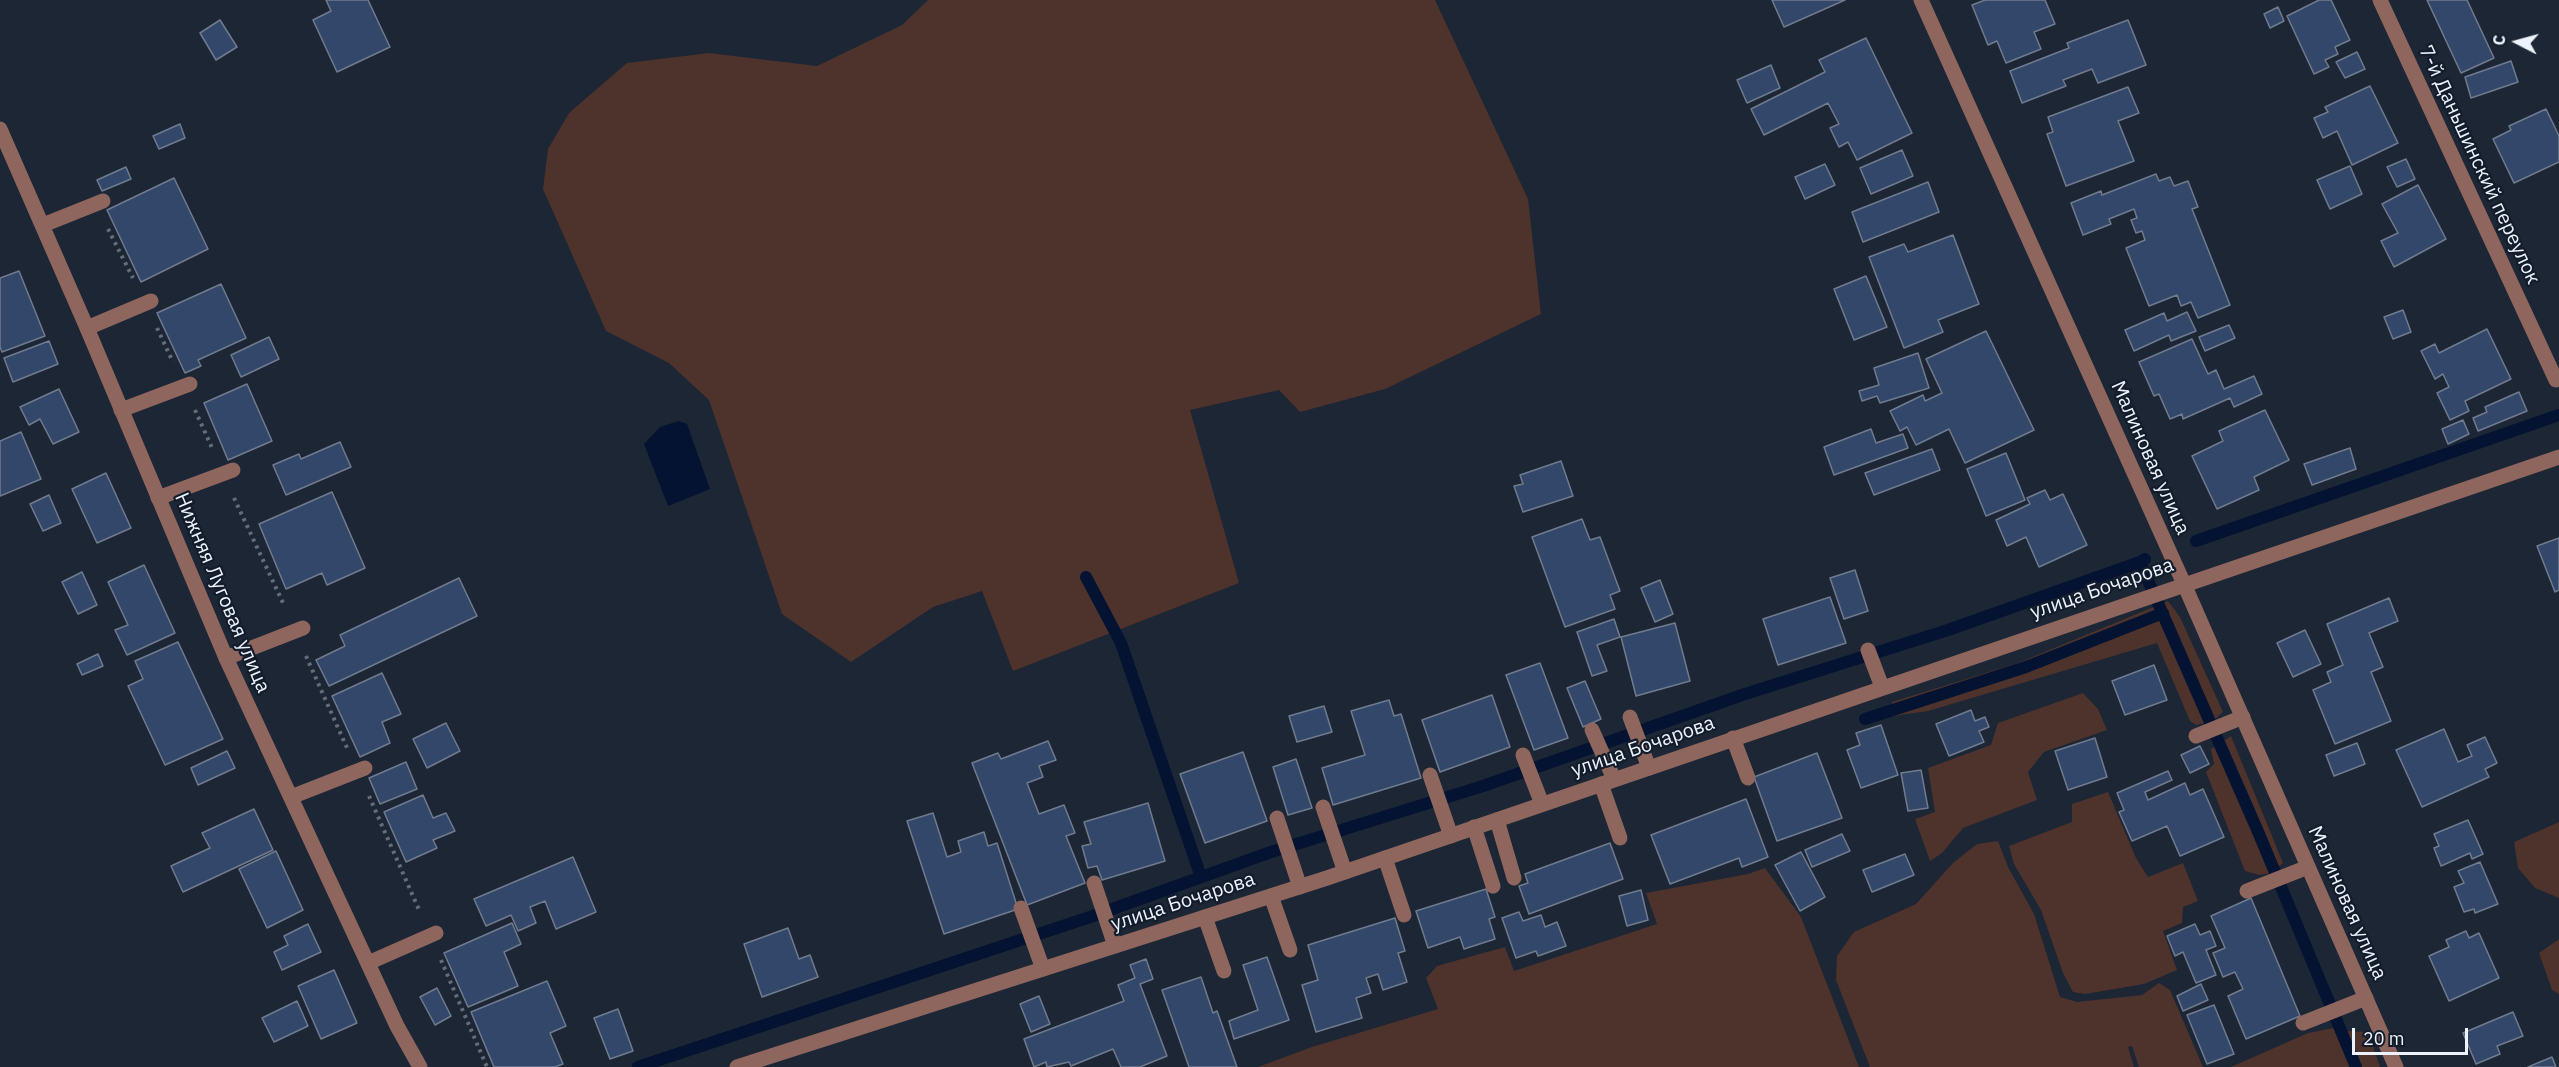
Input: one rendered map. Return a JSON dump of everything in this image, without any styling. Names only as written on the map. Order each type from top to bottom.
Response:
[{"type":"street","name":"Малиновая улица","points":[[1921,0],[2184,584],[2396,1067]]},
{"type":"street","name":"7-й Даньшинский переулок","points":[[2380,0],[2556,380]]},
{"type":"street","name":"Нижняя Луговая улица","points":[[0,129],[43,225],[226,658],[397,1026],[420,1067]]},
{"type":"street","points":[[43,225],[103,201]]},
{"type":"street","points":[[87,328],[151,301]]},
{"type":"street","points":[[121,410],[190,384]]},
{"type":"street","name":"улица Бочарова","points":[[737,1067],[1345,872],[2559,457]]},
{"type":"street","points":[[158,498],[234,470]]},
{"type":"street","points":[[226,658],[303,628]]},
{"type":"street","points":[[1868,650],[1882,687]]},
{"type":"street","points":[[1630,717],[1649,768]]},
{"type":"street","points":[[2196,736],[2243,717]]},
{"type":"street","points":[[1592,730],[1620,838]]},
{"type":"street","points":[[1733,738],[1748,778]]},
{"type":"street","points":[[1523,755],[1542,804]]},
{"type":"street","points":[[291,796],[364,768]]},
{"type":"street","points":[[1430,775],[1451,836]]},
{"type":"street","points":[[1323,807],[1345,872]]},
{"type":"street","points":[[1277,818],[1300,887]]},
{"type":"street","points":[[1497,820],[1514,878]]},
{"type":"street","points":[[1474,827],[1493,886]]},
{"type":"street","points":[[1385,858],[1404,915]]},
{"type":"street","points":[[2247,891],[2308,867]]},
{"type":"street","points":[[1094,882],[1115,946]]},
{"type":"street","points":[[1271,896],[1290,950]]},
{"type":"street","points":[[1021,908],[1043,969]]},
{"type":"street","points":[[1205,917],[1224,971]]},
{"type":"street","points":[[368,963],[436,933]]},
{"type":"street","points":[[2303,1023],[2366,998]]},
{"type":"shaded area","points":[[928,0],[1435,0],[1528,199],[1541,314],[1385,389],[1300,412],[1279,390],[1190,410],[1239,583],[1013,671],[982,591],[933,607],[851,662],[782,614],[709,400],[669,363],[606,331],[543,189],[548,149],[569,113],[627,63],[709,53],[817,66],[902,25]]},
{"type":"shaded area","points":[[2168,601],[2180,617],[2223,712],[2213,721],[2196,725],[2190,721],[2157,643],[1928,711],[1893,716],[1892,702],[2018,663]]},
{"type":"shaded area","points":[[2083,693],[2098,709],[2107,730],[2044,752],[2028,772],[2037,800],[1963,828],[1942,853],[1930,861],[1915,819],[1935,812],[1928,768],[1991,745],[1998,723]]},
{"type":"shaded area","points":[[2231,736],[2283,863],[2271,873],[2259,875],[2245,871],[2206,772],[2214,764],[2211,749]]},
{"type":"shaded area","points":[[2108,792],[2136,858],[2148,877],[2183,863],[2198,901],[2183,907],[2182,923],[2163,931],[2177,970],[2144,984],[2085,994],[2073,992],[2063,973],[2041,910],[2014,864],[2009,846],[2072,822],[2072,804]]},
{"type":"shaded area","points":[[2559,822],[2559,898],[2535,888],[2518,868],[2514,842]]},
{"type":"shaded area","points":[[1998,841],[2008,867],[2034,914],[2060,997],[2077,1002],[2142,995],[2159,983],[2170,990],[2203,1067],[2139,1067],[2132,1046],[2128,1047],[2134,1067],[1870,1067],[1836,980],[1837,956],[1854,932],[1916,904],[1953,863],[1977,844]]},
{"type":"shaded area","points":[[1765,868],[1801,917],[1859,1067],[1258,1067],[1312,1047],[1438,1009],[1426,978],[1437,966],[1505,947],[1514,971],[1657,924],[1646,893],[1748,874]]},
{"type":"shaded area","points":[[2559,939],[2559,994],[2552,990],[2539,953]]},
{"type":"shaded area","points":[[2339,1027],[2343,1035],[2349,1031],[2368,1032],[2380,1067],[2231,1067],[2308,1033]]},
{"type":"water","points":[[679,421],[687,424],[710,489],[668,506],[644,444],[660,427]]},
{"type":"building","points":[[326,0],[368,0],[390,47],[337,72],[313,20],[331,11]]},
{"type":"building","points":[[1772,0],[1845,0],[1784,27]]},
{"type":"building","points":[[1985,0],[2045,0],[2055,24],[2034,32],[2041,49],[2006,63],[1997,41],[1988,45],[1972,5]]},
{"type":"building","points":[[2319,0],[2331,0],[2350,40],[2335,47],[2338,54],[2325,60],[2329,67],[2314,74],[2287,16]]},
{"type":"building","points":[[2427,0],[2467,0],[2494,58],[2461,73]]},
{"type":"building","points":[[2278,7],[2284,21],[2270,28],[2264,14]]},
{"type":"building","points":[[220,20],[237,47],[216,60],[200,33]]},
{"type":"building","points":[[2128,20],[2146,65],[2098,83],[2092,69],[2063,80],[2066,86],[2022,103],[2010,71],[2069,48],[2067,43]]},
{"type":"building","points":[[1866,38],[1912,133],[1857,160],[1848,142],[1839,147],[1830,128],[1839,124],[1828,103],[1764,135],[1751,109],[1825,72],[1819,60]]},
{"type":"building","points":[[2357,52],[2365,69],[2345,78],[2336,62]]},
{"type":"building","points":[[2511,61],[2518,82],[2471,98],[2465,77]]},
{"type":"building","points":[[1771,65],[1780,88],[1747,103],[1737,80]]},
{"type":"building","points":[[2370,86],[2398,143],[2352,165],[2337,131],[2323,138],[2314,118],[2328,112],[2325,107]]},
{"type":"building","points":[[2128,87],[2139,113],[2118,121],[2134,161],[2066,186],[2047,134],[2053,132],[2048,117]]},
{"type":"building","points":[[2546,109],[2559,136],[2559,162],[2514,183],[2493,139],[2511,130],[2509,126]]},
{"type":"building","points":[[180,124],[185,138],[159,149],[153,136]]},
{"type":"building","points":[[1902,150],[1913,176],[1871,194],[1860,168]]},
{"type":"building","points":[[2406,159],[2415,179],[2397,187],[2387,167]]},
{"type":"building","points":[[1825,164],[1835,185],[1805,199],[1795,177]]},
{"type":"building","points":[[2350,166],[2362,194],[2330,209],[2317,180]]},
{"type":"building","points":[[126,167],[131,179],[102,191],[97,180]]},
{"type":"building","points":[[2156,174],[2159,181],[2170,177],[2174,186],[2188,181],[2198,207],[2192,209],[2230,305],[2198,318],[2191,302],[2181,306],[2177,295],[2149,306],[2126,248],[2145,240],[2142,231],[2136,233],[2131,220],[2137,218],[2134,209],[2109,219],[2111,224],[2083,235],[2071,203],[2101,191],[2102,195]]},
{"type":"building","points":[[174,178],[208,249],[141,282],[107,210]]},
{"type":"building","points":[[1928,182],[1939,212],[1863,242],[1852,212]]},
{"type":"building","points":[[2418,185],[2446,239],[2394,267],[2381,241],[2398,233],[2382,204]]},
{"type":"building","points":[[1953,235],[1979,304],[1938,320],[1943,332],[1904,348],[1869,257],[1904,244],[1908,252]]},
{"type":"building","points":[[19,271],[45,336],[2,352],[0,347],[0,278]]},
{"type":"building","points":[[1866,276],[1887,327],[1854,340],[1834,289]]},
{"type":"building","points":[[221,284],[246,338],[198,360],[201,366],[185,373],[157,313]]},
{"type":"building","points":[[2403,310],[2411,332],[2393,339],[2384,317]]},
{"type":"building","points":[[2187,312],[2196,331],[2171,341],[2169,335],[2134,351],[2125,330],[2164,313],[2167,321]]},
{"type":"building","points":[[2229,325],[2235,338],[2205,351],[2199,337]]},
{"type":"building","points":[[2487,329],[2511,379],[2465,401],[2469,411],[2450,420],[2437,393],[2449,387],[2443,374],[2435,379],[2421,351],[2435,344],[2439,353]]},
{"type":"building","points":[[1986,331],[2034,430],[1965,463],[1949,429],[1916,445],[1907,427],[1900,431],[1890,411],[1923,395],[1925,401],[1942,393],[1926,359]]},
{"type":"building","points":[[269,337],[279,359],[241,377],[231,355]]},
{"type":"building","points":[[2192,339],[2208,374],[2216,370],[2224,389],[2254,376],[2262,394],[2234,407],[2230,398],[2183,419],[2182,414],[2170,419],[2159,394],[2154,396],[2139,362]]},
{"type":"building","points":[[49,341],[58,364],[13,382],[4,358]]},
{"type":"building","points":[[1918,353],[1929,388],[1880,403],[1877,396],[1862,401],[1859,391],[1879,385],[1874,368]]},
{"type":"building","points":[[247,384],[272,441],[228,460],[204,403]]},
{"type":"building","points":[[59,389],[79,432],[53,444],[40,419],[29,425],[20,407]]},
{"type":"building","points":[[2519,392],[2527,411],[2478,431],[2473,418],[2487,412],[2485,407]]},
{"type":"building","points":[[2265,410],[2289,460],[2254,477],[2259,490],[2217,509],[2192,456],[2223,441],[2219,431]]},
{"type":"building","points":[[2463,420],[2469,434],[2448,444],[2442,429]]},
{"type":"building","points":[[1871,429],[1876,443],[1903,434],[1908,448],[1834,475],[1824,447]]},
{"type":"building","points":[[21,432],[41,479],[0,496],[0,441]]},
{"type":"building","points":[[340,442],[351,467],[286,495],[273,465],[299,454],[301,459]]},
{"type":"building","points":[[2350,448],[2356,469],[2312,485],[2304,464]]},
{"type":"building","points":[[1932,449],[1940,470],[1874,495],[1865,473]]},
{"type":"building","points":[[2006,453],[2025,500],[1986,516],[1967,469]]},
{"type":"building","points":[[1561,461],[1573,496],[1523,512],[1514,486],[1523,484],[1520,475]]},
{"type":"building","points":[[106,473],[131,528],[97,543],[72,489]]},
{"type":"building","points":[[2045,490],[2050,500],[2063,494],[2087,545],[2039,567],[2026,537],[2007,546],[1996,520],[2030,504],[2027,498]]},
{"type":"building","points":[[332,492],[365,568],[327,585],[322,573],[286,589],[259,524]]},
{"type":"building","points":[[49,495],[61,523],[43,531],[30,504]]},
{"type":"building","points":[[1582,519],[1590,540],[1600,537],[1620,591],[1610,595],[1615,609],[1565,627],[1532,537]]},
{"type":"building","points":[[2559,538],[2559,590],[2555,592],[2537,546]]},
{"type":"building","points":[[144,565],[175,633],[127,655],[115,630],[128,625],[108,582]]},
{"type":"building","points":[[1855,570],[1868,611],[1844,619],[1830,578]]},
{"type":"building","points":[[82,572],[97,605],[78,614],[62,582]]},
{"type":"building","points":[[459,578],[477,616],[329,686],[316,660],[345,646],[340,635]]},
{"type":"building","points":[[1660,580],[1673,614],[1655,622],[1641,588]]},
{"type":"building","points":[[1830,597],[1846,643],[1778,665],[1763,619]]},
{"type":"building","points":[[2389,598],[2398,621],[2369,633],[2383,667],[2371,672],[2391,721],[2335,744],[2313,690],[2331,682],[2327,672],[2343,665],[2327,624]]},
{"type":"building","points":[[1614,619],[1620,637],[1597,645],[1607,671],[1592,676],[1577,632]]},
{"type":"building","points":[[1675,623],[1690,681],[1636,696],[1621,637]]},
{"type":"building","points":[[2305,630],[2321,664],[2293,677],[2277,643]]},
{"type":"building","points":[[178,642],[223,739],[165,765],[128,686],[143,679],[135,661]]},
{"type":"building","points":[[98,654],[103,666],[82,675],[77,664]]},
{"type":"building","points":[[1540,663],[1568,738],[1534,750],[1506,675]]},
{"type":"building","points":[[2154,665],[2167,700],[2125,715],[2112,681]]},
{"type":"building","points":[[382,673],[401,714],[382,722],[390,743],[360,757],[332,696]]},
{"type":"building","points":[[1585,681],[1601,719],[1583,727],[1567,688]]},
{"type":"building","points":[[1492,695],[1510,747],[1440,772],[1422,720]]},
{"type":"building","points":[[1389,700],[1394,716],[1401,714],[1421,778],[1333,805],[1322,768],[1365,755],[1351,711]]},
{"type":"building","points":[[1324,706],[1332,732],[1297,742],[1289,716]]},
{"type":"building","points":[[1971,710],[1975,721],[1985,717],[1989,727],[1979,731],[1984,742],[1949,756],[1936,724]]},
{"type":"building","points":[[446,723],[460,751],[427,768],[413,739]]},
{"type":"building","points":[[1881,725],[1898,775],[1861,788],[1847,750],[1860,745],[1856,733]]},
{"type":"building","points":[[2444,729],[2458,762],[2472,756],[2467,745],[2485,737],[2497,763],[2485,769],[2489,777],[2422,807],[2396,750]]},
{"type":"building","points":[[2095,738],[2107,777],[2068,790],[2055,751]]},
{"type":"building","points":[[1048,741],[1056,760],[1039,766],[1043,777],[1027,783],[1039,814],[1064,805],[1075,833],[1066,836],[1085,883],[1027,905],[972,763],[998,753],[1001,759]]},
{"type":"building","points":[[2357,743],[2365,764],[2334,776],[2326,755]]},
{"type":"building","points":[[2200,746],[2209,764],[2190,773],[2181,755]]},
{"type":"building","points":[[227,751],[235,768],[198,785],[191,768]]},
{"type":"building","points":[[1243,752],[1267,821],[1205,843],[1180,774]]},
{"type":"building","points":[[1817,753],[1842,818],[1777,841],[1754,777]]},
{"type":"building","points":[[1296,759],[1312,808],[1288,815],[1273,767]]},
{"type":"building","points":[[406,762],[417,789],[380,804],[369,778]]},
{"type":"building","points":[[1921,770],[1928,808],[1908,811],[1901,773]]},
{"type":"building","points":[[2168,771],[2172,780],[2145,792],[2148,800],[2185,783],[2190,795],[2203,789],[2224,837],[2180,856],[2167,826],[2132,841],[2119,812],[2124,810],[2117,793]]},
{"type":"building","points":[[423,795],[433,818],[446,813],[455,831],[433,840],[437,848],[406,862],[384,812]]},
{"type":"building","points":[[1746,799],[1768,857],[1742,867],[1739,858],[1670,884],[1651,835]]},
{"type":"building","points":[[1148,803],[1165,861],[1102,880],[1097,866],[1088,868],[1082,846],[1091,844],[1084,822]]},
{"type":"building","points":[[254,809],[273,850],[183,892],[171,866],[210,848],[202,833]]},
{"type":"building","points":[[933,813],[947,857],[961,852],[958,841],[984,832],[988,846],[997,843],[1018,909],[944,934],[907,821]]},
{"type":"building","points":[[2468,820],[2483,854],[2472,859],[2470,853],[2441,866],[2434,848],[2439,846],[2434,834]]},
{"type":"building","points":[[1842,834],[1850,851],[1812,867],[1805,850]]},
{"type":"building","points":[[1610,843],[1623,879],[1529,914],[1519,886],[1528,883],[1525,874]]},
{"type":"building","points":[[276,851],[303,910],[267,928],[239,869]]},
{"type":"building","points":[[1801,852],[1825,897],[1800,911],[1775,865]]},
{"type":"building","points":[[1905,854],[1914,875],[1872,892],[1863,870]]},
{"type":"building","points":[[573,857],[596,912],[556,929],[545,901],[530,907],[536,923],[518,931],[511,915],[486,926],[474,899]]},
{"type":"building","points":[[2480,862],[2498,904],[2475,913],[2474,909],[2464,912],[2454,887],[2464,883],[2458,871]]},
{"type":"building","points":[[1486,889],[1495,917],[1489,919],[1495,939],[1464,949],[1460,937],[1428,948],[1416,911]]},
{"type":"building","points":[[1641,890],[1648,920],[1627,926],[1619,896]]},
{"type":"building","points":[[2251,898],[2300,1016],[2246,1039],[2228,996],[2243,989],[2235,972],[2223,977],[2213,953],[2225,948],[2211,916]]},
{"type":"building","points":[[1519,912],[1523,921],[1541,915],[1545,927],[1557,922],[1566,946],[1538,956],[1536,951],[1516,958],[1502,918]]},
{"type":"building","points":[[1395,918],[1405,951],[1398,953],[1407,982],[1383,990],[1378,974],[1366,978],[1371,993],[1356,998],[1362,1018],[1316,1032],[1302,985],[1318,980],[1308,945]]},
{"type":"building","points":[[512,923],[521,944],[504,952],[518,986],[468,1007],[444,953]]},
{"type":"building","points":[[308,924],[321,952],[282,970],[274,952],[288,945],[284,936]]},
{"type":"building","points":[[2195,924],[2200,935],[2210,931],[2216,946],[2206,950],[2216,975],[2196,983],[2183,952],[2175,956],[2167,936]]},
{"type":"building","points":[[788,928],[799,959],[810,955],[818,977],[762,997],[744,944]]},
{"type":"building","points":[[2466,931],[2469,938],[2479,933],[2499,978],[2449,1001],[2429,956],[2449,947],[2446,940]]},
{"type":"building","points":[[1267,957],[1289,1020],[1234,1039],[1229,1021],[1258,1010],[1243,965]]},
{"type":"building","points":[[1146,959],[1153,979],[1140,984],[1167,1056],[1140,1067],[1121,1067],[1113,1049],[1071,1066],[1069,1062],[1047,1067],[1046,1062],[1034,1067],[1024,1039],[1124,1001],[1118,985],[1135,978],[1130,965]]},
{"type":"building","points":[[334,970],[357,1023],[321,1039],[298,986]]},
{"type":"building","points":[[1201,977],[1213,1013],[1217,1011],[1237,1067],[1189,1067],[1162,990]]},
{"type":"building","points":[[547,981],[566,1026],[550,1033],[563,1064],[555,1067],[494,1067],[471,1012]]},
{"type":"building","points":[[2201,984],[2208,1000],[2183,1011],[2177,996]]},
{"type":"building","points":[[437,988],[451,1016],[435,1025],[420,997]]},
{"type":"building","points":[[1039,996],[1050,1024],[1031,1032],[1020,1004]]},
{"type":"building","points":[[297,1001],[308,1026],[274,1042],[262,1018]]},
{"type":"building","points":[[2214,1005],[2234,1054],[2207,1064],[2187,1015]]},
{"type":"building","points":[[618,1009],[633,1051],[610,1059],[594,1018]]},
{"type":"building","points":[[2513,1012],[2523,1036],[2497,1046],[2500,1054],[2476,1064],[2463,1033]]},
{"type":"building","points":[[2552,1057],[2556,1067],[2528,1067]]},
{"type":"waterway","points":[[2196,541],[2559,415]]},
{"type":"waterway","points":[[2145,559],[2140,562],[2259,834],[2356,1067]]},
{"type":"waterway","points":[[638,1067],[1093,916],[1271,852],[1483,786],[1745,694],[1948,630],[2140,562]]},
{"type":"waterway","points":[[1086,577],[1121,643],[1201,877]]},
{"type":"waterway","points":[[1865,719],[2026,667],[2163,613]]}]
